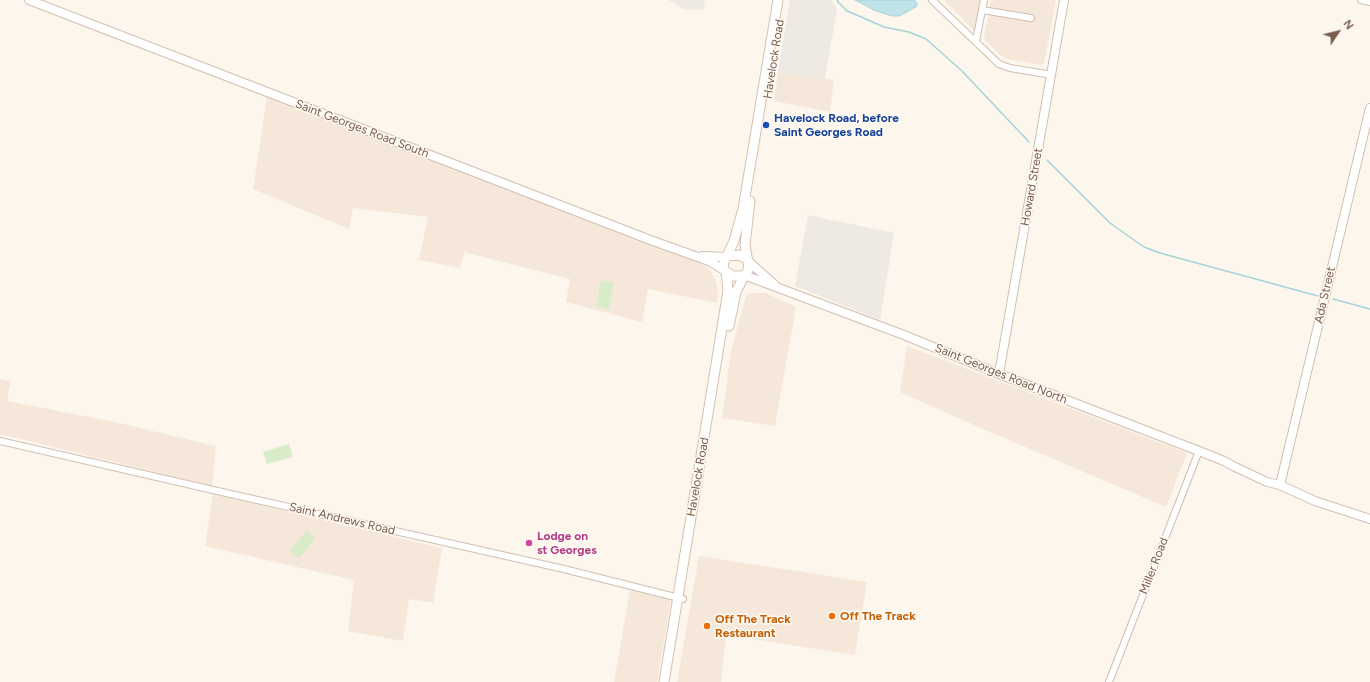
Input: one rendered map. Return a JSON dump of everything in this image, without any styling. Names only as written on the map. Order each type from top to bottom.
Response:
[{"type":"main road","name":"Havelock Road","points":[[727,256],[738,232],[743,210],[778,0]]},
{"type":"main road","name":"Havelock Road","points":[[748,261],[745,245],[750,206],[784,0]]},
{"type":"main road","points":[[739,255],[748,261],[749,268],[744,276],[733,276],[725,271],[724,262],[727,256],[739,255]]},
{"type":"main road","name":"Havelock Road","points":[[670,682],[680,598],[728,291],[725,271]]},
{"type":"main road","name":"Havelock Road","points":[[664,682],[728,326],[736,292],[744,276]]},
{"type":"street","name":"Saint Georges Road South","points":[[29,0],[709,261],[725,271]]},
{"type":"street","points":[[932,0],[999,64],[1010,68],[1052,75]]},
{"type":"street","points":[[976,41],[984,0]]},
{"type":"street","name":"Howard Street","points":[[999,374],[1064,0]]},
{"type":"street","points":[[1361,0],[1370,2]]},
{"type":"street","points":[[982,10],[1031,18]]},
{"type":"street","name":"Ada Street","points":[[1280,483],[1370,108]]},
{"type":"street","name":"Saint Georges Road South","points":[[695,256],[727,256]]},
{"type":"street","name":"Saint Georges Road North","points":[[748,261],[778,287]]},
{"type":"street","name":"Saint Georges Road North","points":[[744,276],[778,287],[904,335],[999,374],[1224,461],[1234,463],[1280,483],[1370,518]]},
{"type":"street","name":"Saint Andrews Road","points":[[0,441],[564,569],[680,598]]},
{"type":"street","name":"Miller Road","points":[[1109,682],[1199,451]]},
{"type":"shaded area","points":[[669,0],[705,0],[703,10],[683,9]]},
{"type":"shaded area","points":[[790,0],[831,0],[837,9],[825,78],[834,80],[778,72]]},
{"type":"shaded area","points":[[944,0],[981,0],[976,33],[946,2]]},
{"type":"shaded area","points":[[991,0],[1056,0],[1044,64],[1041,65],[1007,59],[999,54],[985,40],[984,36]]},
{"type":"shaded area","points":[[778,72],[834,80],[830,112],[774,101]]},
{"type":"shaded area","points":[[267,97],[702,263],[709,269],[715,279],[718,289],[717,303],[648,289],[642,322],[566,302],[570,279],[464,252],[460,268],[419,260],[428,217],[353,208],[349,229],[253,189]]},
{"type":"shaded area","points":[[808,215],[894,233],[880,320],[795,286]]},
{"type":"shaded area","points":[[750,293],[766,293],[796,307],[775,426],[722,418],[731,351],[746,296]]},
{"type":"shaded area","points":[[907,346],[1187,453],[1166,507],[900,392]]},
{"type":"shaded area","points":[[0,379],[11,381],[7,401],[115,422],[216,446],[212,486],[0,434]]},
{"type":"shaded area","points":[[213,494],[442,548],[433,603],[409,599],[403,641],[348,631],[354,580],[205,546]]},
{"type":"shaded area","points":[[699,556],[867,582],[855,655],[726,635],[721,682],[677,682]]},
{"type":"shaded area","points":[[630,590],[671,600],[657,682],[614,682]]},
{"type":"green space","points":[[601,280],[614,283],[609,309],[596,306]]},
{"type":"green space","points":[[289,444],[293,457],[267,464],[263,452]]},
{"type":"green space","points":[[308,531],[315,538],[299,558],[290,551],[305,532]]},
{"type":"water","points":[[855,0],[914,0],[917,3],[917,6],[899,16],[892,16],[874,10]]},
{"type":"waterway","points":[[837,0],[847,11],[884,27],[909,32],[926,39],[962,71],[1029,142]]},
{"type":"waterway","points":[[1047,160],[1110,223],[1144,247],[1160,253],[1318,296]]},
{"type":"waterway","points":[[1333,299],[1370,309]]},
{"type":"place","name":"Havelock Road, before Saint Georges Road","points":[[766,125]]},
{"type":"place","name":"Lodge on st Georges","points":[[529,543]]},
{"type":"place","name":"Off The Track","points":[[832,616]]},
{"type":"place","name":"Off The Track Restaurant","points":[[707,626]]}]
